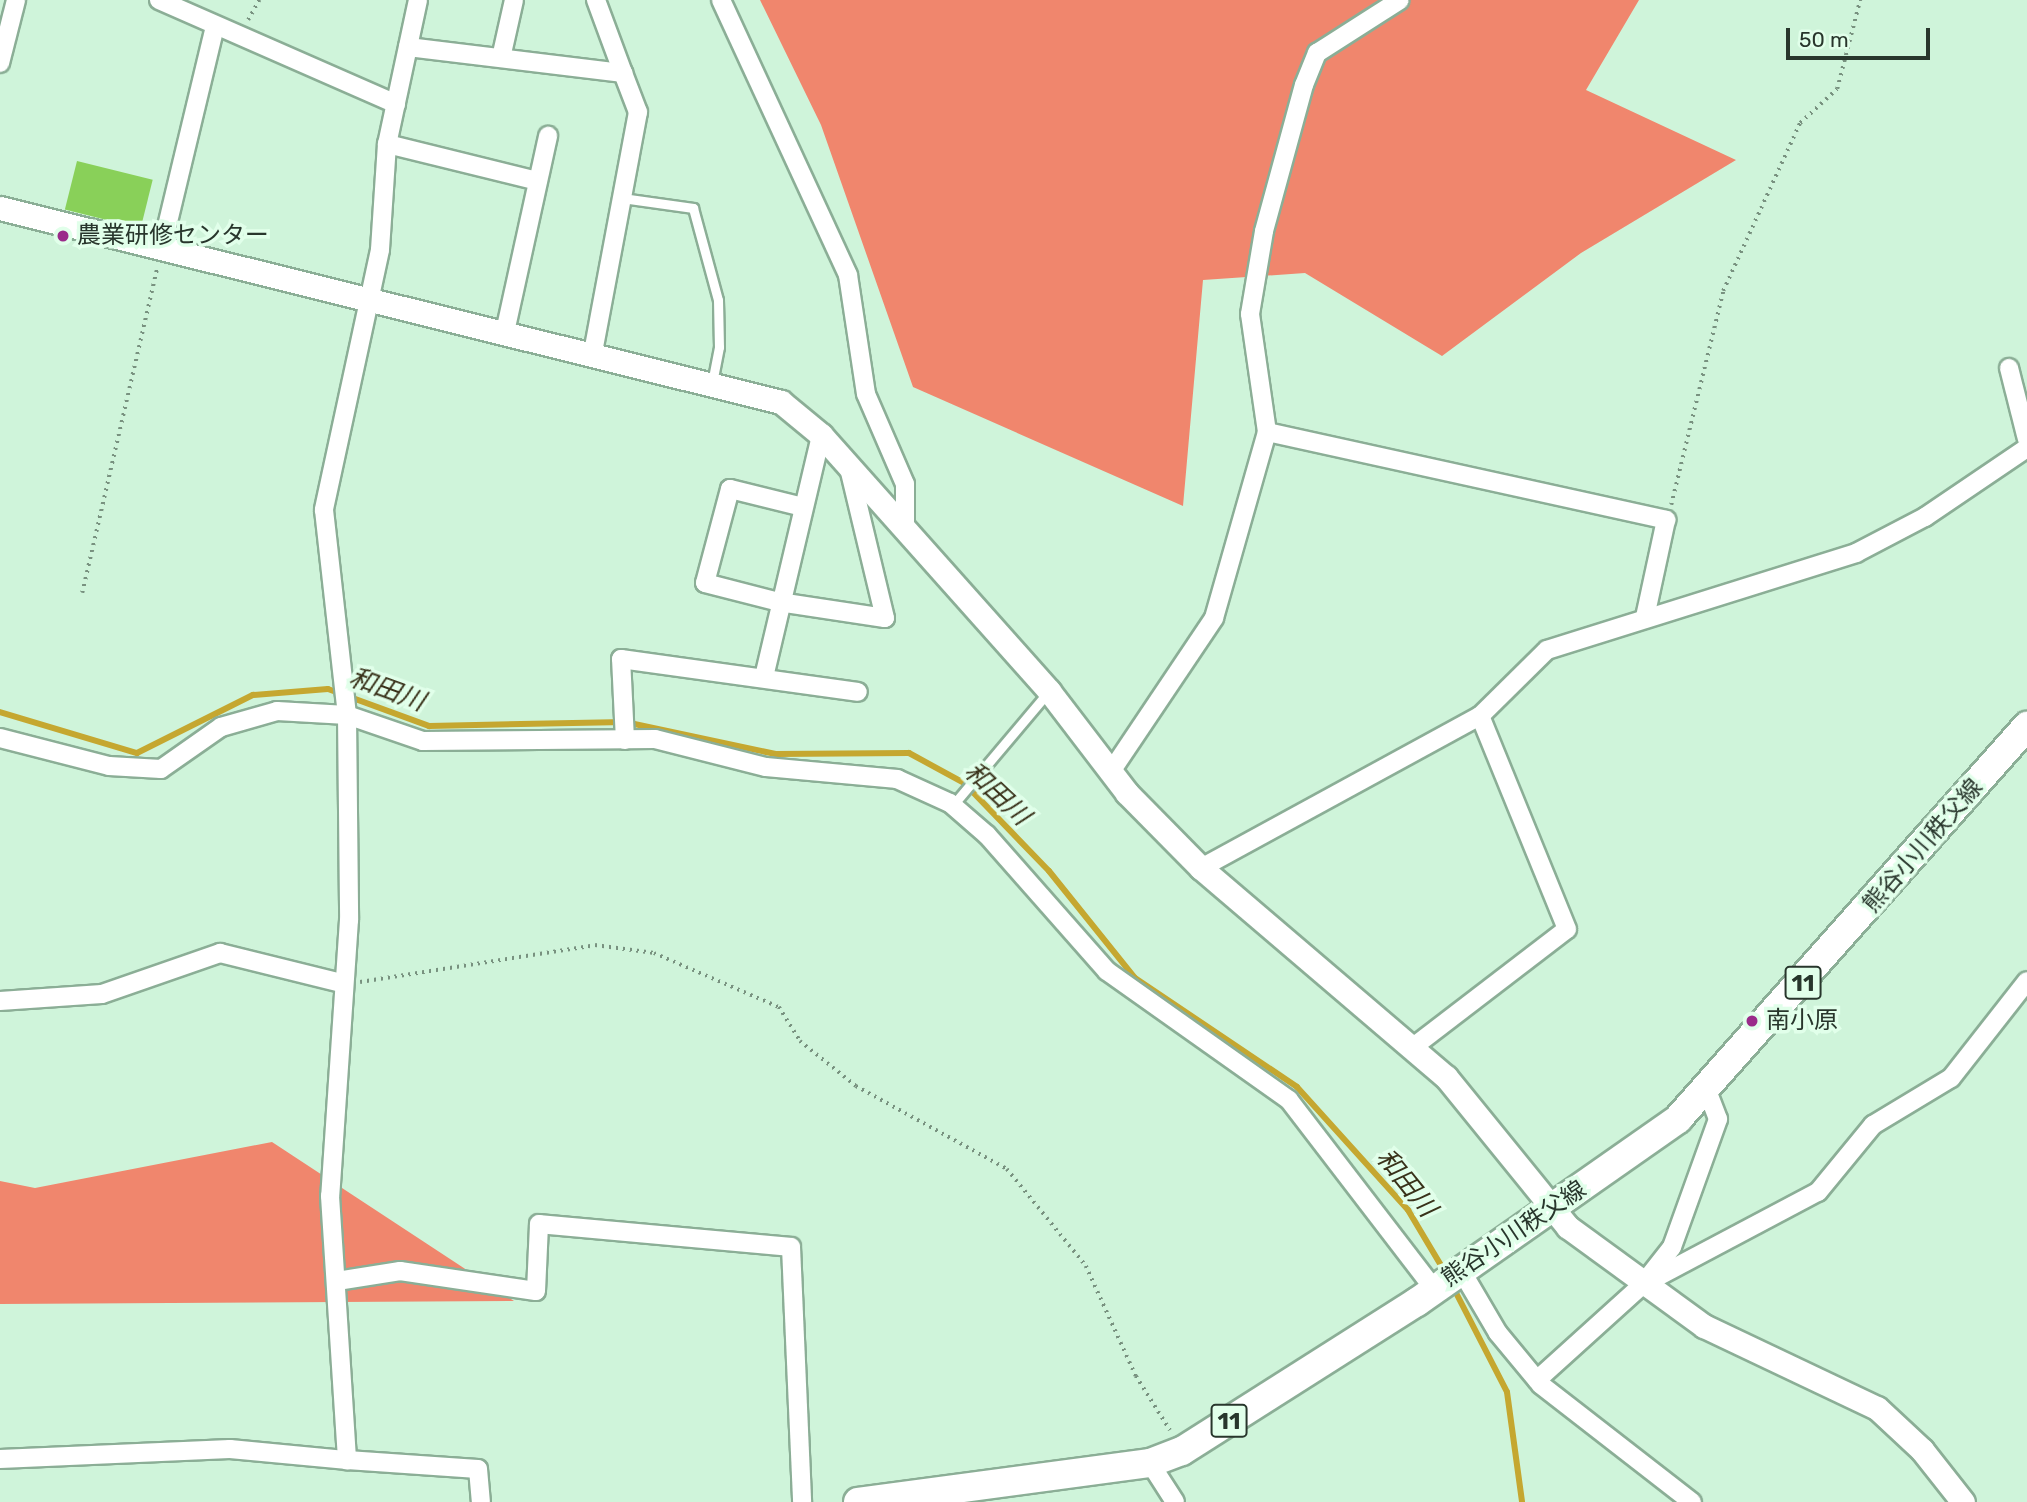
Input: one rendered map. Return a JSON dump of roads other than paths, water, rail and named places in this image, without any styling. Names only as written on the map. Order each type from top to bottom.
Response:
[{"type":"main road","name":"熊谷小川秩父線","points":[[858,1502],[1150,1463],[1182,1451],[1434,1289],[1639,1149],[1707,1091],[2027,726]]},
{"type":"street","points":[[0,63],[16,0]]},
{"type":"street","points":[[159,0],[396,104]]},
{"type":"street","points":[[347,1460],[330,1196],[341,983],[349,920],[347,715],[324,510],[370,301],[387,144],[418,0]]},
{"type":"street","points":[[501,58],[514,0]]},
{"type":"street","points":[[593,353],[638,112],[596,0]]},
{"type":"street","points":[[721,0],[848,275],[866,394],[905,484],[905,530]]},
{"type":"street","points":[[1112,770],[1214,618],[1266,432],[1250,314],[1264,231],[1304,85],[1317,53],[1400,0]]},
{"type":"street","points":[[162,247],[215,26]]},
{"type":"street","points":[[408,47],[623,73]]},
{"type":"street","points":[[506,332],[548,136]]},
{"type":"street","points":[[387,144],[538,181]]},
{"type":"street","points":[[0,208],[370,301],[712,382],[781,402],[821,435],[1049,691],[1112,770],[1201,867],[1412,1048],[1471,1104],[1551,1208],[1642,1285],[1704,1326],[1877,1408],[1922,1450],[1963,1502]]},
{"type":"street","points":[[2009,368],[2027,439]]},
{"type":"street","points":[[1266,432],[1666,520],[1645,617]]},
{"type":"street","points":[[764,677],[779,602],[821,435]]},
{"type":"street","points":[[1201,867],[1480,716],[1546,650],[1856,553],[1925,517],[2027,448]]},
{"type":"street","points":[[803,507],[730,489],[705,583],[779,602],[885,618],[849,468]]},
{"type":"street","points":[[625,740],[621,659],[858,692]]},
{"type":"street","points":[[0,738],[109,766],[161,769],[221,727],[276,711],[347,715],[423,741],[654,739],[766,767],[897,779],[953,805],[1107,971],[1289,1100],[1434,1289]]},
{"type":"street","points":[[1412,1048],[1567,929],[1480,716]]},
{"type":"street","points":[[0,1001],[102,994],[220,953],[341,983]]},
{"type":"street","points":[[1642,1285],[1818,1192],[1873,1125],[1951,1078],[2027,981]]},
{"type":"street","points":[[1537,1380],[1642,1285],[1672,1247],[1718,1119],[1707,1091]]},
{"type":"street","points":[[337,1281],[400,1271],[536,1291],[539,1224],[791,1247],[802,1502]]},
{"type":"street","points":[[1461,1270],[1498,1333],[1537,1380],[1692,1502]]},
{"type":"street","points":[[0,1459],[230,1449],[478,1469],[481,1502]]},
{"type":"street","points":[[1150,1463],[1174,1502]]},
{"type":"lane","points":[[622,198],[693,208],[718,300],[712,382]]},
{"type":"lane","points":[[953,805],[1049,691]]},
{"type":"waterway","name":"和田川","points":[[0,712],[137,753],[253,695],[328,689],[429,726],[625,722],[776,754],[909,753],[964,783],[1049,871],[1135,978],[1297,1087],[1408,1210],[1445,1272]]},
{"type":"waterway","name":"和田川","points":[[1452,1285],[1507,1392],[1522,1502]]},
{"type":"place","name":"農業研修センター","points":[[63,236]]},
{"type":"place","name":"南小原","points":[[1752,1021]]}]
